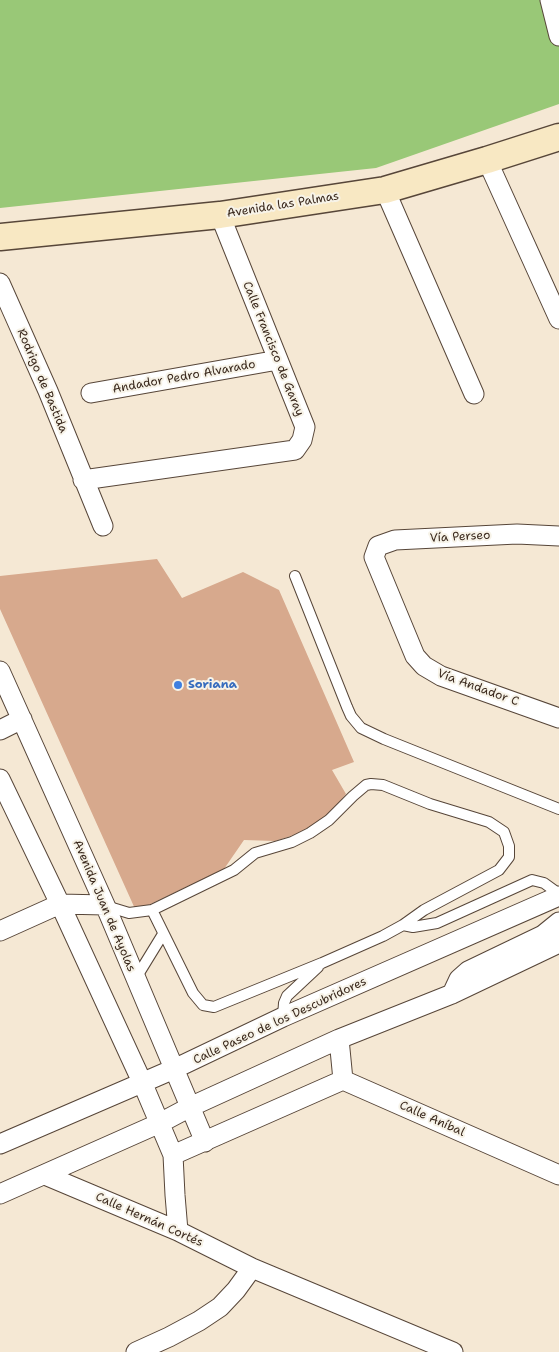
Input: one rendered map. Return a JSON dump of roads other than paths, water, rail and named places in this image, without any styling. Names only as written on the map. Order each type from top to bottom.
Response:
[{"type":"street","points":[[550,0],[559,36]]},
{"type":"street","name":"Avenida las Palmas","points":[[0,237],[220,215],[385,190],[559,137]]},
{"type":"street","points":[[487,160],[559,319]]},
{"type":"street","points":[[385,190],[474,394]]},
{"type":"street","name":"Calle Francisco de Garay","points":[[83,480],[294,450],[302,440],[305,427],[220,215]]},
{"type":"street","name":"Rodrigo de Bastida","points":[[0,283],[48,391],[103,526]]},
{"type":"street","name":"Andador Pedro Alvarado","points":[[91,393],[278,360]]},
{"type":"street","name":"Vía Perseo","points":[[374,560],[374,553],[378,546],[395,540],[517,534],[559,536]]},
{"type":"street","name":"Vía Andador C","points":[[374,560],[415,656],[424,666],[441,676],[559,718]]},
{"type":"street","name":"Avenida Juan de Ayolas","points":[[0,671],[105,905],[205,1142]]},
{"type":"street","points":[[0,730],[22,718]]},
{"type":"street","points":[[0,779],[142,1082],[173,1155],[178,1231]]},
{"type":"street","name":"Calle Paseo de los Descubridores","points":[[0,1144],[174,1069],[283,1018],[559,895]]},
{"type":"street","points":[[0,931],[60,904],[105,905]]},
{"type":"street","points":[[452,994],[460,979],[468,971],[543,935],[559,922]]},
{"type":"street","points":[[0,1194],[160,1123],[190,1107],[340,1039],[452,994],[559,943]]},
{"type":"street","points":[[173,1155],[342,1080],[340,1039]]},
{"type":"street","name":"Calle Aníbal","points":[[342,1080],[559,1175]]},
{"type":"street","name":"Calle Hernán Cortés","points":[[45,1175],[178,1231],[252,1268],[453,1352]]},
{"type":"street","points":[[136,1352],[169,1338],[220,1307],[236,1290],[252,1268]]},
{"type":"lane","points":[[295,576],[347,707],[351,716],[361,728],[559,809]]},
{"type":"lane","points":[[105,905],[122,912],[134,914],[152,910],[234,870],[255,853],[292,842],[310,833],[329,820],[366,785],[375,784],[430,804],[489,822],[504,832],[509,846],[509,857],[499,870],[424,910],[403,925],[383,936],[220,1006],[209,1007],[199,1002],[152,910]]},
{"type":"lane","points":[[403,925],[421,927],[436,923],[532,880],[544,883],[559,895]]},
{"type":"lane","points":[[136,978],[163,934]]},
{"type":"lane","points":[[283,1018],[284,1003],[287,996],[322,963]]},
{"type":"place","name":"Soriana","points":[[178,685]]}]
